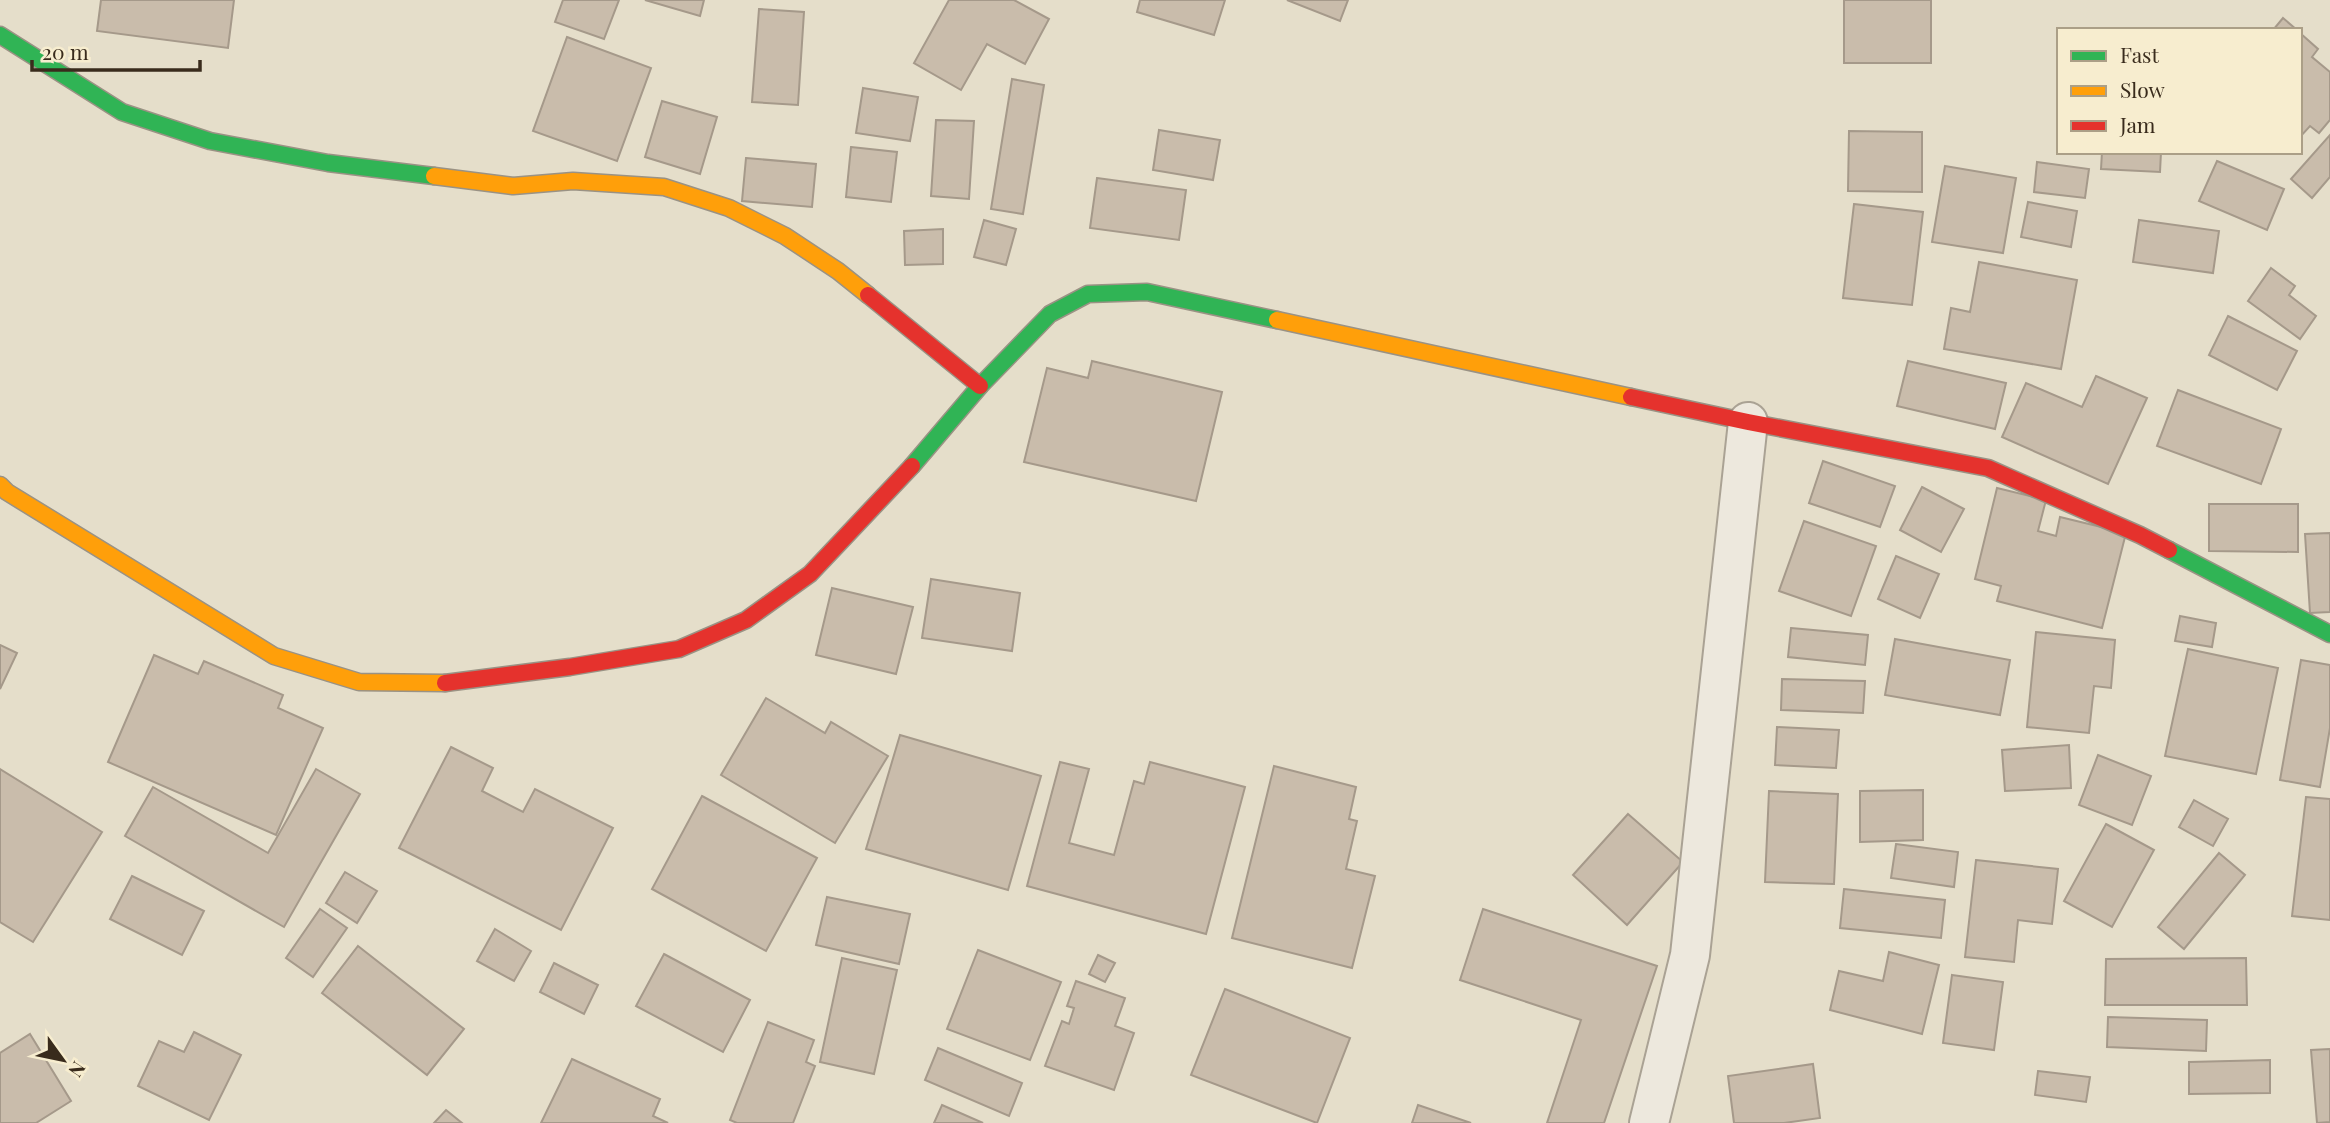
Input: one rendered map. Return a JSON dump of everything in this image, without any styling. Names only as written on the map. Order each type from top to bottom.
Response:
[{"type":"street","points":[[0,35],[122,112],[211,141],[328,163],[513,186],[573,181],[664,187],[729,208],[785,236],[838,271],[981,386]]},
{"type":"street","points":[[0,485],[29,506],[274,656],[359,682],[436,684],[570,667],[679,649],[746,620],[810,574],[1050,314],[1088,294],[1147,292],[1748,422],[1988,468],[2140,535],[2330,634]]},
{"type":"street","points":[[1650,1123],[1690,955],[1748,422]]},
{"type":"building","points":[[101,0],[234,0],[228,48],[97,31]]},
{"type":"building","points":[[563,0],[619,0],[604,39],[555,22]]},
{"type":"building","points":[[645,0],[704,0],[700,16]]},
{"type":"building","points":[[949,0],[1014,0],[1049,19],[1025,64],[987,44],[961,90],[914,63]]},
{"type":"building","points":[[1140,0],[1225,0],[1214,35],[1137,12]]},
{"type":"building","points":[[1287,0],[1348,0],[1340,21]]},
{"type":"building","points":[[1844,0],[1931,0],[1931,63],[1844,63]]},
{"type":"building","points":[[759,9],[804,12],[798,105],[752,102]]},
{"type":"building","points":[[2283,18],[2295,28],[2275,28]]},
{"type":"building","points":[[2302,35],[2318,49],[2312,57],[2330,72],[2330,120],[2319,133],[2310,126],[2302,135]]},
{"type":"building","points":[[567,37],[651,68],[617,161],[533,131]]},
{"type":"building","points":[[1012,79],[1044,85],[1023,214],[991,209]]},
{"type":"building","points":[[863,88],[918,97],[910,141],[856,133]]},
{"type":"building","points":[[662,101],[717,117],[700,174],[645,157]]},
{"type":"building","points":[[936,120],[974,121],[969,199],[931,196]]},
{"type":"building","points":[[1159,130],[1220,140],[1213,180],[1153,170]]},
{"type":"building","points":[[1849,131],[1922,132],[1922,192],[1848,191]]},
{"type":"building","points":[[2330,135],[2330,177],[2312,198],[2291,179]]},
{"type":"building","points":[[851,147],[897,152],[891,202],[846,197]]},
{"type":"building","points":[[2102,154],[2161,154],[2160,172],[2101,169]]},
{"type":"building","points":[[746,158],[816,164],[812,207],[742,201]]},
{"type":"building","points":[[2217,161],[2284,189],[2267,230],[2199,201]]},
{"type":"building","points":[[2037,162],[2089,169],[2085,198],[2034,192]]},
{"type":"building","points":[[1945,166],[2016,178],[2003,253],[1932,242]]},
{"type":"building","points":[[1097,178],[1186,190],[1179,240],[1090,228]]},
{"type":"building","points":[[2028,202],[2077,211],[2071,247],[2021,237]]},
{"type":"building","points":[[1854,204],[1923,212],[1912,305],[1843,298]]},
{"type":"building","points":[[984,220],[1016,229],[1006,265],[974,257]]},
{"type":"building","points":[[2139,220],[2219,231],[2213,273],[2133,262]]},
{"type":"building","points":[[943,229],[943,264],[905,265],[904,231]]},
{"type":"building","points":[[1979,262],[2077,280],[2061,369],[1944,349],[1951,308],[1970,312]]},
{"type":"building","points":[[2271,268],[2295,286],[2289,295],[2316,316],[2300,339],[2248,301]]},
{"type":"building","points":[[2228,316],[2297,351],[2277,390],[2209,355]]},
{"type":"building","points":[[1092,361],[1222,392],[1196,501],[1024,462],[1047,368],[1088,378]]},
{"type":"building","points":[[1908,361],[2006,383],[1995,429],[1897,406]]},
{"type":"building","points":[[2096,376],[2147,398],[2108,484],[2002,437],[2026,383],[2082,407]]},
{"type":"building","points":[[2178,390],[2281,429],[2261,484],[2157,446]]},
{"type":"building","points":[[1823,461],[1895,486],[1880,527],[1809,503]]},
{"type":"building","points":[[1922,487],[1964,509],[1941,552],[1900,530]]},
{"type":"building","points":[[1997,488],[2046,500],[2038,531],[2056,536],[2060,517],[2126,533],[2102,628],[1997,601],[2001,586],[1975,579]]},
{"type":"building","points":[[2209,504],[2298,504],[2298,552],[2209,551]]},
{"type":"building","points":[[1804,521],[1876,546],[1851,616],[1779,591]]},
{"type":"building","points":[[2330,533],[2330,612],[2310,613],[2305,534]]},
{"type":"building","points":[[1896,556],[1939,574],[1920,618],[1878,599]]},
{"type":"building","points":[[931,579],[1020,593],[1012,651],[922,638]]},
{"type":"building","points":[[832,588],[913,607],[896,674],[816,655]]},
{"type":"building","points":[[2180,616],[2216,623],[2212,647],[2175,641]]},
{"type":"building","points":[[1791,628],[1868,635],[1865,665],[1788,657]]},
{"type":"building","points":[[2036,632],[2115,640],[2111,688],[2094,686],[2089,733],[2027,727]]},
{"type":"building","points":[[1895,639],[2010,660],[2000,715],[1885,695]]},
{"type":"building","points":[[0,645],[17,653],[0,689]]},
{"type":"building","points":[[2188,649],[2278,668],[2256,774],[2165,756]]},
{"type":"building","points":[[154,655],[198,674],[204,661],[283,695],[278,708],[323,728],[276,835],[108,762]]},
{"type":"building","points":[[2301,660],[2330,665],[2330,728],[2320,787],[2280,780]]},
{"type":"building","points":[[1782,679],[1865,681],[1863,713],[1781,710]]},
{"type":"building","points":[[766,698],[825,733],[831,722],[888,756],[835,843],[721,775]]},
{"type":"building","points":[[1777,727],[1839,730],[1836,768],[1775,765]]},
{"type":"building","points":[[900,735],[1041,776],[1008,890],[866,849]]},
{"type":"building","points":[[2069,745],[2071,788],[2005,791],[2002,750]]},
{"type":"building","points":[[451,747],[493,768],[482,791],[523,812],[535,789],[613,828],[561,930],[399,848]]},
{"type":"building","points":[[2098,755],[2151,776],[2132,825],[2079,805]]},
{"type":"building","points":[[1060,762],[1089,769],[1069,843],[1114,855],[1134,781],[1144,784],[1150,762],[1245,787],[1206,934],[1027,886]]},
{"type":"building","points":[[1274,766],[1356,787],[1349,819],[1357,821],[1346,869],[1375,876],[1352,968],[1232,938]]},
{"type":"building","points":[[0,769],[102,832],[33,942],[0,922]]},
{"type":"building","points":[[316,769],[360,794],[284,927],[125,836],[153,787],[268,853]]},
{"type":"building","points":[[1923,790],[1923,840],[1860,842],[1860,791]]},
{"type":"building","points":[[1769,791],[1838,794],[1834,884],[1765,882]]},
{"type":"building","points":[[702,796],[817,858],[766,951],[652,889]]},
{"type":"building","points":[[2306,797],[2330,799],[2330,920],[2292,916]]},
{"type":"building","points":[[2194,800],[2228,819],[2213,846],[2179,827]]},
{"type":"building","points":[[1628,814],[1683,862],[1627,925],[1573,875]]},
{"type":"building","points":[[2106,824],[2154,850],[2112,927],[2064,901]]},
{"type":"building","points":[[1896,844],[1958,852],[1954,887],[1891,878]]},
{"type":"building","points":[[2219,853],[2245,875],[2184,949],[2158,927]]},
{"type":"building","points":[[1976,860],[2058,869],[2052,924],[2018,920],[2014,962],[1965,957]]},
{"type":"building","points":[[345,872],[377,891],[357,923],[326,903]]},
{"type":"building","points":[[132,876],[204,911],[182,955],[110,919]]},
{"type":"building","points":[[1844,889],[1945,900],[1941,938],[1840,928]]},
{"type":"building","points":[[827,897],[910,914],[899,964],[816,945]]},
{"type":"building","points":[[320,909],[347,928],[313,977],[286,958]]},
{"type":"building","points":[[1483,909],[1657,966],[1604,1123],[1547,1123],[1581,1020],[1460,980]]},
{"type":"building","points":[[495,929],[531,951],[514,981],[477,961]]},
{"type":"building","points":[[358,946],[464,1029],[427,1075],[322,993]]},
{"type":"building","points":[[978,950],[1061,982],[1030,1060],[947,1029]]},
{"type":"building","points":[[1889,952],[1939,965],[1922,1034],[1830,1010],[1839,971],[1883,981]]},
{"type":"building","points":[[664,954],[750,1000],[723,1052],[636,1006]]},
{"type":"building","points":[[1098,955],[1115,963],[1105,982],[1089,974]]},
{"type":"building","points":[[842,958],[897,970],[874,1074],[820,1062]]},
{"type":"building","points":[[2246,958],[2247,1005],[2105,1005],[2106,959]]},
{"type":"building","points":[[554,963],[598,985],[584,1014],[540,992]]},
{"type":"building","points":[[1952,975],[2003,982],[1994,1050],[1943,1043]]},
{"type":"building","points":[[1076,981],[1125,998],[1115,1026],[1134,1033],[1114,1090],[1045,1066],[1062,1021],[1069,1024],[1074,1008],[1067,1006]]},
{"type":"building","points":[[1225,989],[1350,1038],[1317,1123],[1191,1075]]},
{"type":"building","points":[[2108,1017],[2207,1020],[2206,1051],[2107,1047]]},
{"type":"building","points":[[768,1022],[814,1040],[806,1062],[815,1066],[793,1123],[737,1123],[730,1120]]},
{"type":"building","points":[[194,1032],[241,1055],[209,1120],[138,1086],[159,1041],[184,1052]]},
{"type":"building","points":[[30,1034],[71,1101],[36,1123],[0,1123],[0,1053]]},
{"type":"building","points":[[938,1048],[1022,1083],[1009,1116],[925,1080]]},
{"type":"building","points":[[2330,1049],[2330,1122],[2317,1123],[2311,1050]]},
{"type":"building","points":[[572,1059],[660,1099],[653,1116],[668,1123],[541,1123]]},
{"type":"building","points":[[2270,1060],[2270,1093],[2189,1094],[2189,1062]]},
{"type":"building","points":[[1813,1064],[1820,1118],[1784,1123],[1734,1123],[1728,1076]]},
{"type":"building","points":[[2038,1071],[2090,1077],[2086,1102],[2035,1095]]},
{"type":"building","points":[[942,1105],[983,1123],[934,1123]]},
{"type":"building","points":[[1418,1105],[1471,1123],[1412,1123]]},
{"type":"building","points":[[446,1110],[462,1123],[434,1123]]},
{"type":"traffic: fast","points":[[0,35],[122,112],[210,141],[328,163],[434,176]]},
{"type":"traffic: fast","points":[[912,466],[980,386],[1050,314],[1088,294],[1147,292],[1277,320]]},
{"type":"traffic: fast","points":[[2169,550],[2330,634]]},
{"type":"traffic: slow","points":[[434,176],[513,186],[573,181],[664,187],[729,208],[785,236],[838,271],[868,295]]},
{"type":"traffic: slow","points":[[1277,320],[1631,397]]},
{"type":"traffic: slow","points":[[0,485],[7,492],[274,656],[359,682],[445,683]]},
{"type":"traffic: jam","points":[[868,295],[980,386]]},
{"type":"traffic: jam","points":[[1631,397],[1988,468],[2169,550]]},
{"type":"traffic: jam","points":[[445,683],[570,667],[679,649],[746,620],[810,574],[912,466]]}]
